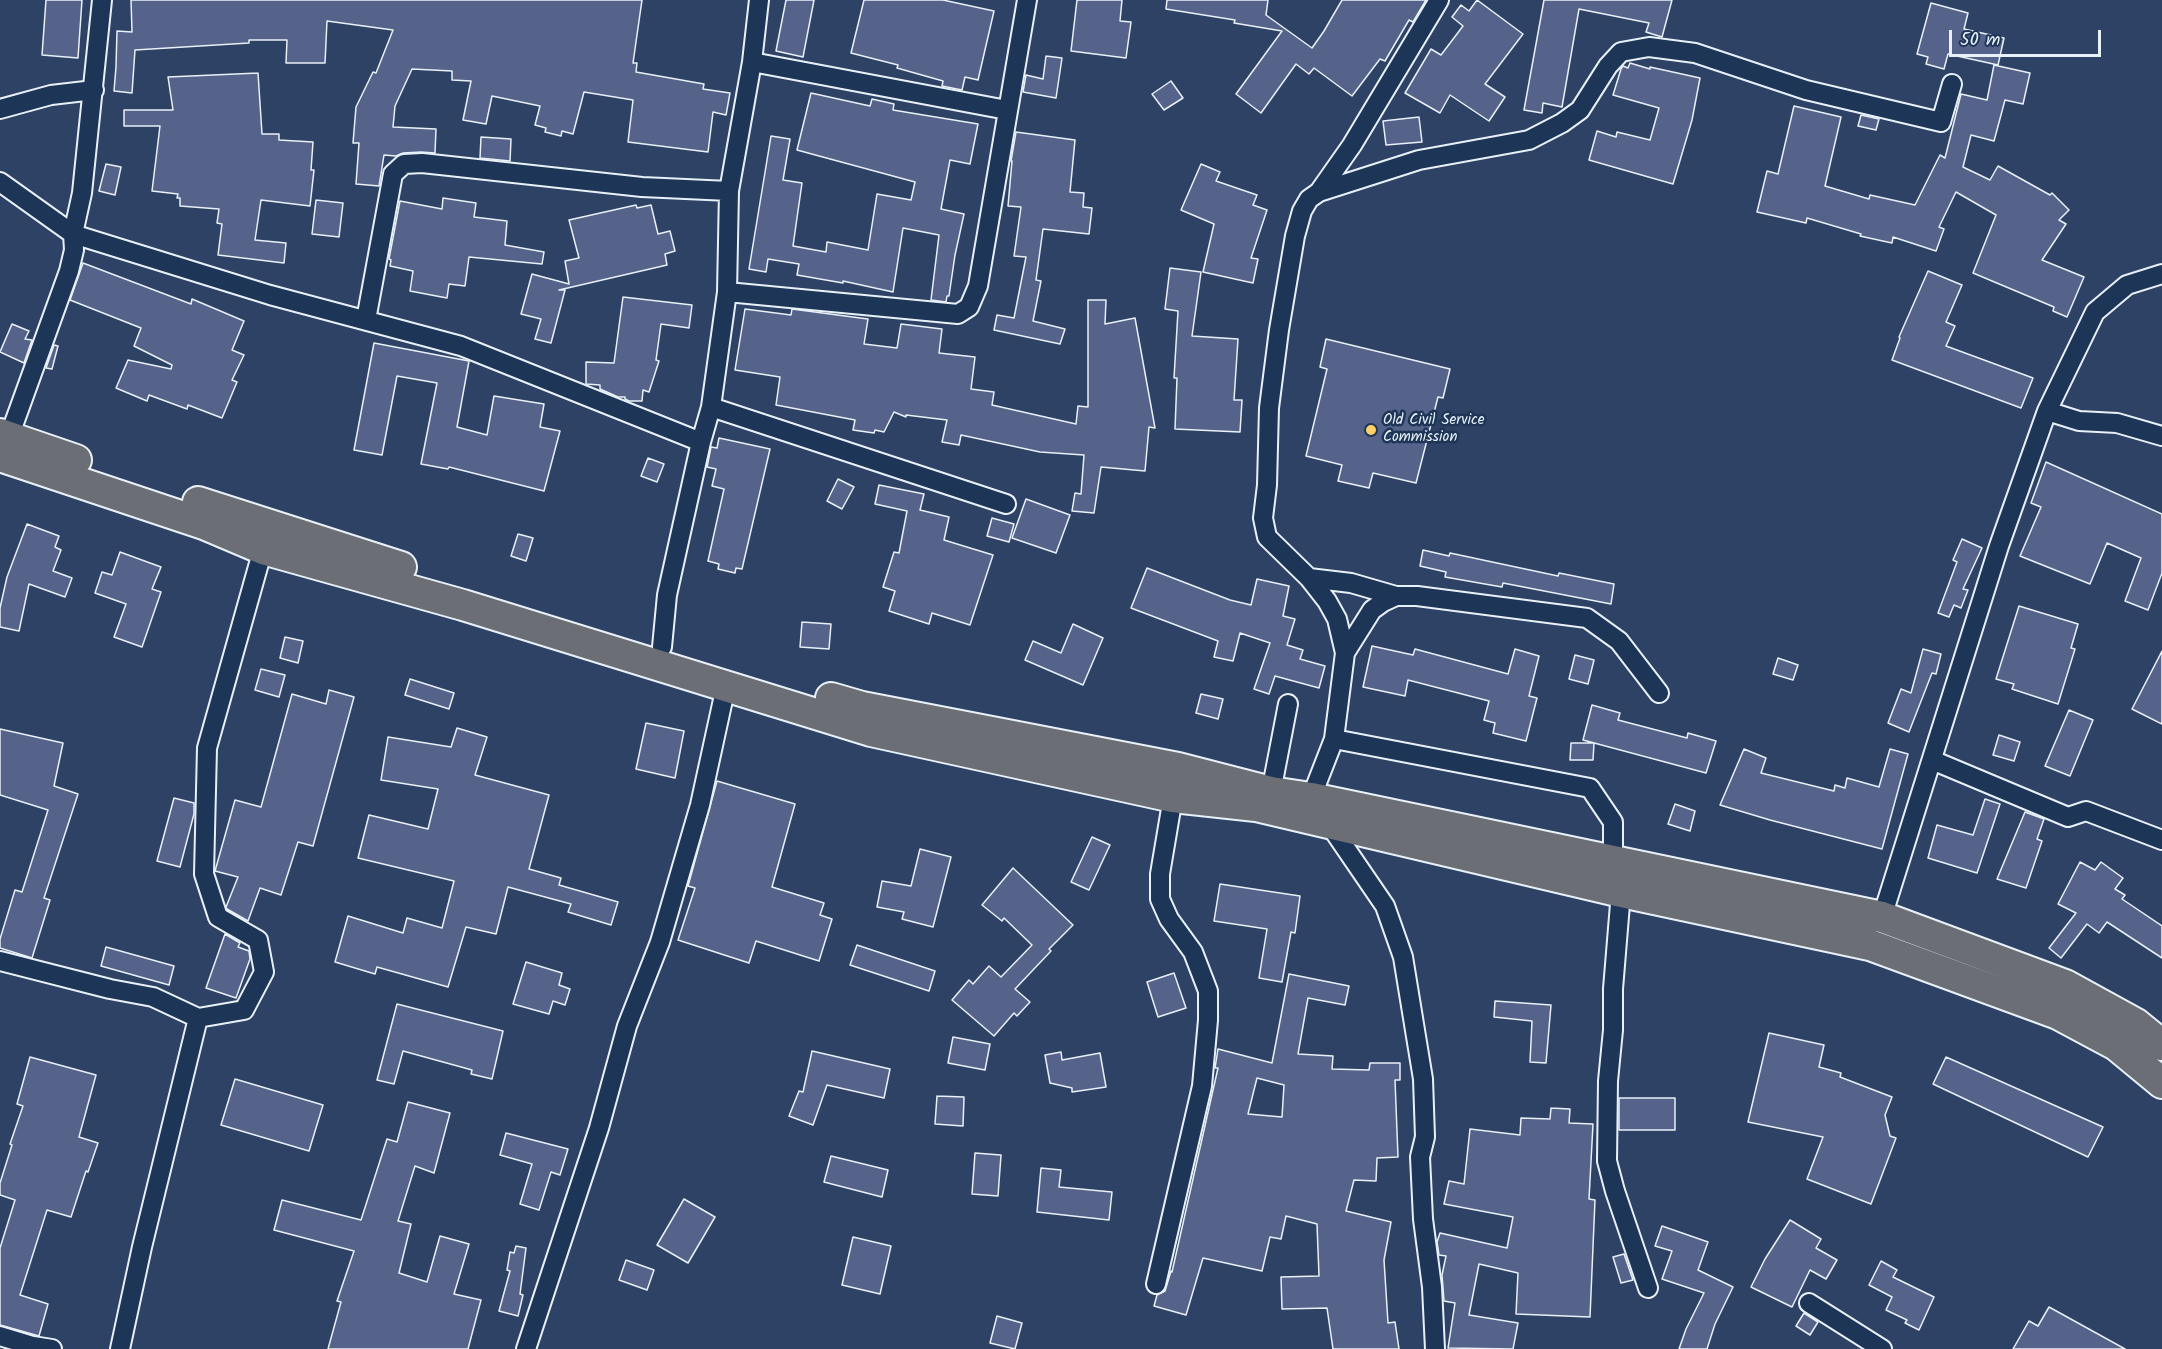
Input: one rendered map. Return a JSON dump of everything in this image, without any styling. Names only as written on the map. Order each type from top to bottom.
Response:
[{"type":"main road","points":[[3,442],[263,549],[463,605],[871,731],[1173,796],[1256,806],[1621,892],[1870,945],[2058,1014],[2116,1045],[2162,1083]]},
{"type":"main road","points":[[3,442],[737,671],[862,707],[1178,768],[1271,792],[1311,798],[1882,917],[2065,985],[2136,1024],[2162,1045]]},
{"type":"street","points":[[3,442],[69,271],[74,250],[74,234],[82,193],[94,90],[102,0]]},
{"type":"street","points":[[662,646],[667,595],[711,407],[727,292],[729,191],[752,63],[759,0]]},
{"type":"street","points":[[727,292],[958,314],[969,307],[978,286],[1027,0]]},
{"type":"street","points":[[1311,798],[1334,739],[1345,653],[1337,619],[1327,601],[1309,578],[1267,537],[1263,518],[1267,485],[1269,408],[1293,246],[1302,211],[1309,199],[1318,192],[1352,145],[1439,0]]},
{"type":"street","points":[[1318,192],[1419,160],[1529,140],[1562,123],[1580,110],[1608,66],[1621,52],[1649,47],[1695,53],[1806,90],[1940,129],[1952,84]]},
{"type":"street","points":[[752,63],[1007,110]]},
{"type":"street","points":[[0,109],[51,95],[94,90]]},
{"type":"street","points":[[366,320],[393,174],[404,164],[422,163],[642,187],[729,191]]},
{"type":"street","points":[[0,182],[74,234],[270,295],[461,346],[701,442]]},
{"type":"street","points":[[1882,917],[2000,546],[2047,411],[2095,312],[2127,285],[2162,274]]},
{"type":"street","points":[[711,407],[1006,504]]},
{"type":"street","points":[[2047,411],[2079,421],[2117,423],[2162,436]]},
{"type":"street","points":[[0,961],[110,989],[153,997],[198,1018],[244,1010],[264,972],[258,940],[218,917],[204,874],[207,748],[263,549]]},
{"type":"street","points":[[1309,578],[1351,584],[1396,596],[1418,596],[1587,618],[1619,641],[1659,693]]},
{"type":"street","points":[[1345,653],[1372,610],[1396,596]]},
{"type":"street","points":[[526,1349],[599,1128],[627,1026],[660,942],[700,805],[726,686]]},
{"type":"street","points":[[1271,792],[1288,704]]},
{"type":"street","points":[[1334,739],[1590,788],[1613,822],[1613,860]]},
{"type":"street","points":[[1932,760],[2068,817],[2086,811],[2162,840]]},
{"type":"street","points":[[1156,1284],[1202,1086],[1208,1020],[1208,991],[1193,952],[1169,919],[1160,899],[1160,874],[1173,796]]},
{"type":"street","points":[[1329,824],[1385,906],[1403,957],[1423,1079],[1425,1137],[1420,1157],[1423,1219],[1432,1287],[1435,1349]]},
{"type":"street","points":[[1621,892],[1608,1081],[1607,1161],[1648,1288]]},
{"type":"street","points":[[120,1349],[144,1236],[198,1018]]},
{"type":"street","points":[[1809,1304],[1882,1349]]},
{"type":"street","points":[[0,1336],[52,1349]]},
{"type":"building","points":[[46,0],[82,0],[78,58],[42,55]]},
{"type":"building","points":[[131,0],[642,0],[633,63],[637,63],[636,72],[704,84],[703,89],[730,93],[726,115],[713,112],[708,152],[628,142],[633,100],[584,92],[573,134],[562,131],[561,136],[545,132],[546,128],[535,125],[540,106],[492,96],[486,124],[463,120],[471,81],[452,80],[452,71],[412,69],[395,106],[393,127],[436,129],[435,153],[384,155],[379,186],[356,184],[359,143],[353,143],[356,107],[373,72],[376,73],[393,30],[327,21],[325,63],[286,63],[287,40],[249,40],[249,43],[135,50],[132,93],[114,91],[117,31],[132,32]]},
{"type":"building","points":[[786,0],[814,0],[803,57],[776,51]]},
{"type":"building","points":[[864,0],[943,0],[994,11],[978,80],[965,77],[962,90],[942,86],[943,81],[897,68],[898,65],[851,53]]},
{"type":"building","points":[[1077,0],[1122,0],[1120,21],[1131,22],[1126,58],[1071,51]]},
{"type":"building","points":[[1167,0],[1268,0],[1266,15],[1312,48],[1342,0],[1426,0],[1413,22],[1409,20],[1385,61],[1380,59],[1352,96],[1314,68],[1309,74],[1296,64],[1261,113],[1236,94],[1282,31],[1234,23],[1235,20],[1166,9]]},
{"type":"building","points":[[1477,0],[1523,34],[1485,84],[1505,97],[1489,121],[1450,95],[1440,113],[1405,93],[1431,49],[1441,55],[1463,26],[1452,17],[1461,5],[1469,11]]},
{"type":"building","points":[[1544,0],[1672,0],[1662,37],[1646,32],[1649,23],[1579,9],[1562,107],[1543,103],[1542,113],[1524,110]]},
{"type":"building","points":[[1931,3],[1968,13],[1964,29],[2004,38],[1998,65],[1948,54],[1944,69],[1926,64],[1928,57],[1917,54]]},
{"type":"building","points":[[1046,56],[1062,58],[1056,98],[1023,92],[1026,75],[1043,79]]},
{"type":"building","points":[[1630,63],[1700,78],[1692,120],[1673,184],[1589,160],[1597,131],[1616,137],[1617,132],[1650,140],[1659,108],[1613,95],[1621,69],[1623,66],[1628,68]]},
{"type":"building","points":[[1994,65],[2030,73],[2023,104],[2005,100],[1994,141],[1971,135],[1963,167],[1990,180],[1998,166],[2050,195],[2052,193],[2069,210],[2059,220],[2066,224],[2042,260],[2084,277],[2067,317],[2053,311],[2054,307],[1973,273],[1996,215],[1956,192],[1939,227],[1944,229],[1936,251],[1893,237],[1892,243],[1860,236],[1861,234],[1807,218],[1806,223],[1757,212],[1767,171],[1778,174],[1794,106],[1841,117],[1825,186],[1869,199],[1870,195],[1915,205],[1940,155],[1945,158],[1961,94],[1987,100]]},
{"type":"building","points":[[258,73],[262,134],[279,134],[279,140],[313,142],[311,170],[314,170],[310,206],[261,200],[255,240],[286,243],[284,263],[218,255],[222,224],[217,223],[219,209],[180,206],[178,194],[152,191],[160,126],[124,126],[124,110],[173,110],[168,77]]},
{"type":"building","points":[[1171,81],[1183,98],[1164,110],[1152,94]]},
{"type":"building","points":[[811,93],[870,106],[872,99],[894,104],[893,110],[978,124],[970,164],[950,160],[941,209],[964,214],[946,302],[931,300],[939,235],[903,228],[893,292],[843,281],[843,283],[797,275],[799,264],[768,259],[766,272],[749,269],[771,136],[790,139],[783,180],[802,183],[793,246],[826,252],[827,242],[868,250],[877,194],[911,200],[915,182],[797,150]]},
{"type":"building","points":[[1861,115],[1879,119],[1876,130],[1858,126]]},
{"type":"building","points":[[1419,117],[1422,142],[1386,145],[1383,121]]},
{"type":"building","points":[[1016,132],[1075,140],[1070,192],[1084,193],[1083,207],[1092,208],[1089,234],[1043,229],[1036,280],[1041,281],[1033,321],[1065,329],[1060,344],[994,330],[997,315],[1014,318],[1026,257],[1014,256],[1021,207],[1008,206],[1011,161]]},
{"type":"building","points":[[481,137],[511,139],[510,161],[480,158]]},
{"type":"building","points":[[106,164],[121,167],[115,195],[99,191]]},
{"type":"building","points":[[1201,164],[1220,172],[1216,181],[1257,195],[1253,205],[1267,210],[1251,258],[1258,259],[1253,283],[1203,272],[1214,224],[1181,210]]},
{"type":"building","points":[[443,198],[476,203],[474,217],[507,221],[505,245],[544,252],[542,264],[469,257],[465,286],[449,284],[447,298],[410,291],[413,271],[390,266],[391,260],[389,259],[400,201],[442,209]]},
{"type":"building","points":[[316,200],[343,203],[339,237],[312,234]]},
{"type":"building","points":[[636,205],[637,208],[651,205],[658,234],[670,231],[675,251],[665,254],[667,265],[559,290],[565,290],[551,343],[535,339],[541,319],[521,314],[532,274],[569,284],[565,261],[579,258],[569,220]]},
{"type":"building","points":[[83,263],[191,304],[192,299],[244,321],[232,350],[244,355],[232,380],[237,382],[222,418],[188,405],[187,409],[149,395],[147,401],[116,388],[128,360],[171,369],[172,365],[134,346],[141,328],[70,300]]},
{"type":"building","points":[[1170,268],[1201,272],[1192,336],[1238,339],[1234,400],[1242,400],[1240,432],[1175,429],[1177,378],[1174,378],[1178,311],[1165,309]]},
{"type":"building","points":[[1928,271],[1962,285],[1946,322],[1955,326],[1946,346],[2033,378],[2021,408],[1892,360],[1899,337]]},
{"type":"building","points":[[623,297],[692,305],[689,328],[661,324],[656,360],[659,361],[649,392],[643,390],[642,401],[629,401],[625,397],[618,397],[600,389],[600,385],[586,384],[586,362],[614,363]]},
{"type":"building","points":[[1088,300],[1106,300],[1105,324],[1135,318],[1155,428],[1149,427],[1145,471],[1101,467],[1094,513],[1072,511],[1075,493],[1081,494],[1084,455],[1040,452],[961,435],[959,445],[942,442],[947,420],[906,415],[906,417],[894,412],[884,432],[853,430],[855,420],[776,405],[780,377],[735,370],[745,309],[791,315],[792,309],[868,319],[864,344],[897,348],[901,324],[942,329],[939,353],[975,357],[971,389],[994,392],[992,405],[1076,424],[1078,406],[1088,407]]},
{"type":"building","points":[[12,324],[29,331],[25,339],[32,340],[24,363],[0,352]]},
{"type":"building","name":"Old Civil Service Commission","points":[[1326,339],[1450,369],[1443,398],[1438,397],[1416,483],[1373,473],[1369,488],[1338,481],[1342,465],[1306,456],[1327,369],[1320,367]]},
{"type":"building","points":[[374,343],[469,361],[457,427],[487,435],[494,396],[544,404],[540,427],[560,431],[544,491],[449,467],[448,469],[421,464],[437,383],[397,376],[382,455],[354,450]]},
{"type":"building","points":[[54,345],[58,346],[52,369],[46,368]]},
{"type":"building","points":[[719,438],[770,449],[742,569],[736,568],[735,573],[718,569],[719,564],[708,561],[724,489],[712,486],[716,469],[707,467],[711,447],[717,448]]},
{"type":"building","points":[[648,458],[664,464],[657,482],[641,476]]},
{"type":"building","points":[[2046,462],[2162,514],[2162,573],[2148,610],[2125,601],[2141,558],[2107,543],[2090,584],[2020,556],[2041,507],[2031,503]]},
{"type":"building","points":[[838,479],[854,487],[842,509],[827,501]]},
{"type":"building","points":[[879,485],[924,494],[920,510],[949,517],[944,540],[993,555],[970,625],[932,613],[929,624],[889,611],[895,591],[883,587],[894,552],[899,553],[907,511],[875,504]]},
{"type":"building","points":[[1026,499],[1070,515],[1056,553],[1012,538]]},
{"type":"building","points":[[992,518],[1014,524],[1009,542],[987,536]]},
{"type":"building","points":[[27,524],[59,536],[55,547],[61,550],[53,571],[72,578],[65,597],[29,584],[19,631],[0,627],[0,608],[7,577]]},
{"type":"building","points":[[518,534],[533,538],[526,561],[511,556]]},
{"type":"building","points":[[1962,539],[1982,548],[1963,589],[1968,590],[1961,608],[1954,605],[1949,617],[1938,613],[1957,562],[1953,560]]},
{"type":"building","points":[[1423,550],[1449,556],[1450,553],[1558,576],[1559,573],[1614,584],[1611,604],[1503,583],[1502,587],[1445,577],[1446,572],[1420,566]]},
{"type":"building","points":[[120,552],[161,567],[152,589],[161,592],[142,647],[114,637],[126,604],[95,593],[102,572],[112,575]]},
{"type":"building","points":[[1147,568],[1230,600],[1251,605],[1257,579],[1289,586],[1283,616],[1295,619],[1287,645],[1303,650],[1300,659],[1325,666],[1319,688],[1275,676],[1269,694],[1254,689],[1270,643],[1240,633],[1233,661],[1214,657],[1218,641],[1131,608]]},
{"type":"building","points":[[2019,606],[2078,624],[2071,648],[2075,649],[2058,704],[2012,689],[2014,684],[1996,679]]},
{"type":"building","points":[[802,622],[831,624],[829,649],[800,647]]},
{"type":"building","points":[[1073,624],[1103,638],[1083,685],[1025,660],[1033,641],[1061,653]]},
{"type":"building","points":[[285,637],[303,641],[298,663],[280,658]]},
{"type":"building","points":[[1372,646],[1413,655],[1415,649],[1508,674],[1515,649],[1539,656],[1529,696],[1537,698],[1526,741],[1493,733],[1495,723],[1484,720],[1489,701],[1408,680],[1405,696],[1363,687]]},
{"type":"building","points":[[1923,649],[1941,654],[1936,674],[1932,673],[1909,732],[1888,723],[1901,689],[1911,693]]},
{"type":"building","points":[[2162,651],[2162,724],[2132,709]]},
{"type":"building","points":[[1575,655],[1594,660],[1588,684],[1569,679]]},
{"type":"building","points":[[1778,658],[1798,665],[1793,680],[1773,674]]},
{"type":"building","points":[[261,669],[285,675],[279,697],[255,690]]},
{"type":"building","points":[[410,679],[454,693],[449,709],[405,695]]},
{"type":"building","points":[[329,690],[354,697],[313,846],[298,842],[281,895],[260,888],[248,921],[226,907],[238,877],[215,871],[235,800],[261,807],[292,694],[326,704]]},
{"type":"building","points":[[1201,694],[1223,699],[1218,719],[1196,713]]},
{"type":"building","points":[[1592,705],[1620,713],[1618,720],[1687,738],[1688,733],[1716,741],[1706,773],[1583,740]]},
{"type":"building","points":[[2069,710],[2093,720],[2070,776],[2045,766]]},
{"type":"building","points":[[646,723],[684,731],[675,778],[636,769]]},
{"type":"building","points":[[457,728],[487,737],[475,775],[549,795],[529,869],[561,878],[559,885],[618,902],[611,925],[568,912],[571,904],[508,887],[496,934],[466,927],[448,987],[377,967],[375,974],[335,962],[348,916],[403,933],[407,918],[442,928],[454,881],[358,858],[369,815],[428,829],[438,789],[381,780],[388,737],[451,747]]},
{"type":"building","points":[[0,729],[63,743],[54,786],[78,794],[44,898],[50,900],[32,958],[0,948],[0,939],[15,890],[22,892],[48,810],[0,795]]},
{"type":"building","points":[[1999,735],[2020,742],[2014,761],[1993,755]]},
{"type":"building","points":[[1571,743],[1594,743],[1593,760],[1570,760]]},
{"type":"building","points":[[1744,749],[1766,758],[1761,773],[1834,791],[1835,785],[1845,788],[1847,778],[1879,787],[1890,749],[1908,754],[1882,849],[1720,805]]},
{"type":"building","points":[[717,781],[795,804],[772,887],[824,903],[820,915],[832,919],[819,961],[756,941],[749,963],[678,940],[695,888],[688,886]]},
{"type":"building","points":[[174,798],[194,803],[194,814],[180,867],[157,861]]},
{"type":"building","points":[[1985,799],[2000,804],[1977,873],[1928,858],[1937,825],[1973,835]]},
{"type":"building","points":[[1675,804],[1695,811],[1690,831],[1668,824]]},
{"type":"building","points":[[2025,812],[2044,819],[2037,839],[2042,841],[2026,888],[1997,879]]},
{"type":"building","points":[[1092,837],[1110,845],[1089,890],[1071,882]]},
{"type":"building","points":[[920,849],[951,857],[933,927],[902,919],[904,912],[877,907],[882,881],[911,886]]},
{"type":"building","points":[[2080,862],[2095,870],[2101,862],[2123,878],[2115,889],[2125,895],[2122,899],[2162,926],[2162,958],[2107,922],[2099,933],[2087,924],[2061,958],[2049,948],[2076,913],[2058,904]]},
{"type":"building","points":[[1013,868],[1073,925],[1015,989],[1030,1002],[1017,1016],[1014,1013],[994,1036],[952,1000],[969,980],[973,984],[989,966],[1001,977],[1032,945],[1004,918],[1002,921],[982,905]]},
{"type":"building","points":[[1220,884],[1300,896],[1295,933],[1291,932],[1282,982],[1259,978],[1267,929],[1214,921]]},
{"type":"building","points":[[225,934],[240,943],[238,947],[249,951],[250,959],[236,998],[206,988]]},
{"type":"building","points":[[857,945],[935,971],[929,991],[850,965]]},
{"type":"building","points":[[106,947],[174,966],[169,985],[101,966]]},
{"type":"building","points":[[526,962],[562,973],[559,985],[570,989],[565,1005],[553,1001],[549,1014],[513,1004]]},
{"type":"building","points":[[1174,973],[1186,1008],[1158,1017],[1147,982]]},
{"type":"building","points":[[1289,974],[1349,986],[1345,1005],[1308,998],[1298,1054],[1333,1056],[1332,1069],[1369,1070],[1370,1063],[1400,1063],[1400,1080],[1395,1080],[1398,1157],[1377,1158],[1376,1181],[1354,1180],[1346,1211],[1391,1222],[1384,1260],[1388,1323],[1395,1322],[1399,1349],[1333,1349],[1327,1308],[1282,1309],[1281,1277],[1319,1276],[1317,1224],[1286,1216],[1281,1239],[1270,1237],[1262,1271],[1203,1258],[1186,1315],[1154,1306],[1157,1295],[1165,1291],[1172,1272],[1218,1068],[1215,1068],[1218,1049],[1272,1063]],"holes":[[[1257,1078],[1284,1085],[1282,1117],[1248,1114]]]},
{"type":"building","points":[[1495,1001],[1551,1005],[1546,1063],[1530,1062],[1532,1021],[1494,1017]]},
{"type":"building","points":[[397,1004],[503,1031],[492,1079],[471,1074],[472,1070],[403,1051],[394,1084],[377,1080]]},
{"type":"building","points":[[1769,1033],[1824,1045],[1819,1067],[1841,1073],[1840,1077],[1892,1097],[1885,1115],[1890,1136],[1896,1138],[1871,1204],[1807,1179],[1823,1137],[1748,1122]]},
{"type":"building","points":[[953,1037],[990,1044],[985,1070],[948,1063]]},
{"type":"building","points":[[812,1051],[890,1069],[884,1098],[827,1085],[813,1125],[789,1116],[799,1091],[803,1092]]},
{"type":"building","points":[[1061,1052],[1062,1060],[1100,1053],[1106,1087],[1072,1092],[1072,1088],[1050,1083],[1045,1055]]},
{"type":"building","points":[[30,1057],[96,1075],[79,1137],[98,1143],[88,1172],[86,1171],[71,1217],[47,1210],[20,1295],[48,1304],[39,1336],[0,1325],[0,1248],[15,1200],[0,1195],[0,1183],[23,1106],[17,1104]]},
{"type":"building","points":[[1946,1057],[2103,1127],[2088,1157],[1933,1084]]},
{"type":"building","points":[[235,1079],[323,1105],[309,1151],[221,1125]]},
{"type":"building","points":[[937,1096],[964,1097],[963,1126],[935,1124]]},
{"type":"building","points":[[1619,1098],[1675,1098],[1675,1130],[1619,1130]]},
{"type":"building","points":[[408,1102],[450,1113],[434,1173],[415,1166],[398,1221],[411,1224],[399,1273],[427,1282],[440,1236],[469,1244],[454,1294],[481,1300],[468,1349],[328,1349],[341,1302],[337,1301],[354,1251],[274,1230],[282,1200],[361,1220],[387,1139],[397,1142]]},
{"type":"building","points":[[1551,1108],[1570,1109],[1569,1123],[1593,1124],[1589,1199],[1595,1200],[1590,1317],[1516,1314],[1518,1273],[1479,1264],[1469,1315],[1518,1323],[1513,1349],[1448,1348],[1455,1303],[1444,1301],[1442,1275],[1446,1256],[1439,1255],[1437,1242],[1440,1233],[1507,1248],[1513,1217],[1444,1204],[1449,1181],[1464,1184],[1470,1129],[1520,1135],[1521,1118],[1550,1119]]},
{"type":"building","points":[[506,1133],[568,1149],[560,1175],[551,1172],[539,1210],[520,1204],[532,1164],[500,1155]]},
{"type":"building","points":[[975,1153],[1001,1155],[998,1196],[972,1194]]},
{"type":"building","points":[[831,1156],[888,1170],[882,1197],[824,1182]]},
{"type":"building","points":[[1041,1168],[1061,1170],[1059,1187],[1112,1192],[1109,1220],[1037,1212]]},
{"type":"building","points":[[684,1199],[715,1217],[688,1263],[657,1245]]},
{"type":"building","points":[[1790,1220],[1821,1239],[1816,1248],[1837,1260],[1826,1279],[1810,1270],[1792,1307],[1751,1287],[1765,1259]]},
{"type":"building","points":[[1662,1226],[1708,1242],[1698,1270],[1733,1287],[1715,1324],[1707,1349],[1679,1349],[1704,1293],[1662,1279],[1672,1251],[1655,1246]]},
{"type":"building","points":[[853,1237],[891,1246],[880,1294],[842,1285]]},
{"type":"building","points":[[516,1246],[526,1248],[520,1294],[523,1295],[518,1316],[499,1311],[510,1271],[507,1270],[510,1252],[514,1253]]},
{"type":"building","points":[[1624,1254],[1633,1280],[1621,1283],[1613,1257]]},
{"type":"building","points":[[626,1260],[654,1270],[647,1290],[619,1280]]},
{"type":"building","points":[[1881,1261],[1897,1270],[1893,1277],[1934,1297],[1919,1330],[1905,1323],[1907,1320],[1886,1310],[1892,1297],[1869,1285]]},
{"type":"building","points":[[2049,1307],[2125,1349],[2013,1349],[2029,1321],[2038,1326]]},
{"type":"building","points":[[1804,1313],[1818,1322],[1810,1335],[1796,1326]]},
{"type":"building","points":[[997,1316],[1022,1323],[1015,1349],[990,1343]]},
{"type":"place","name":"Old Civil Service Commission","points":[[1371,430]]}]
